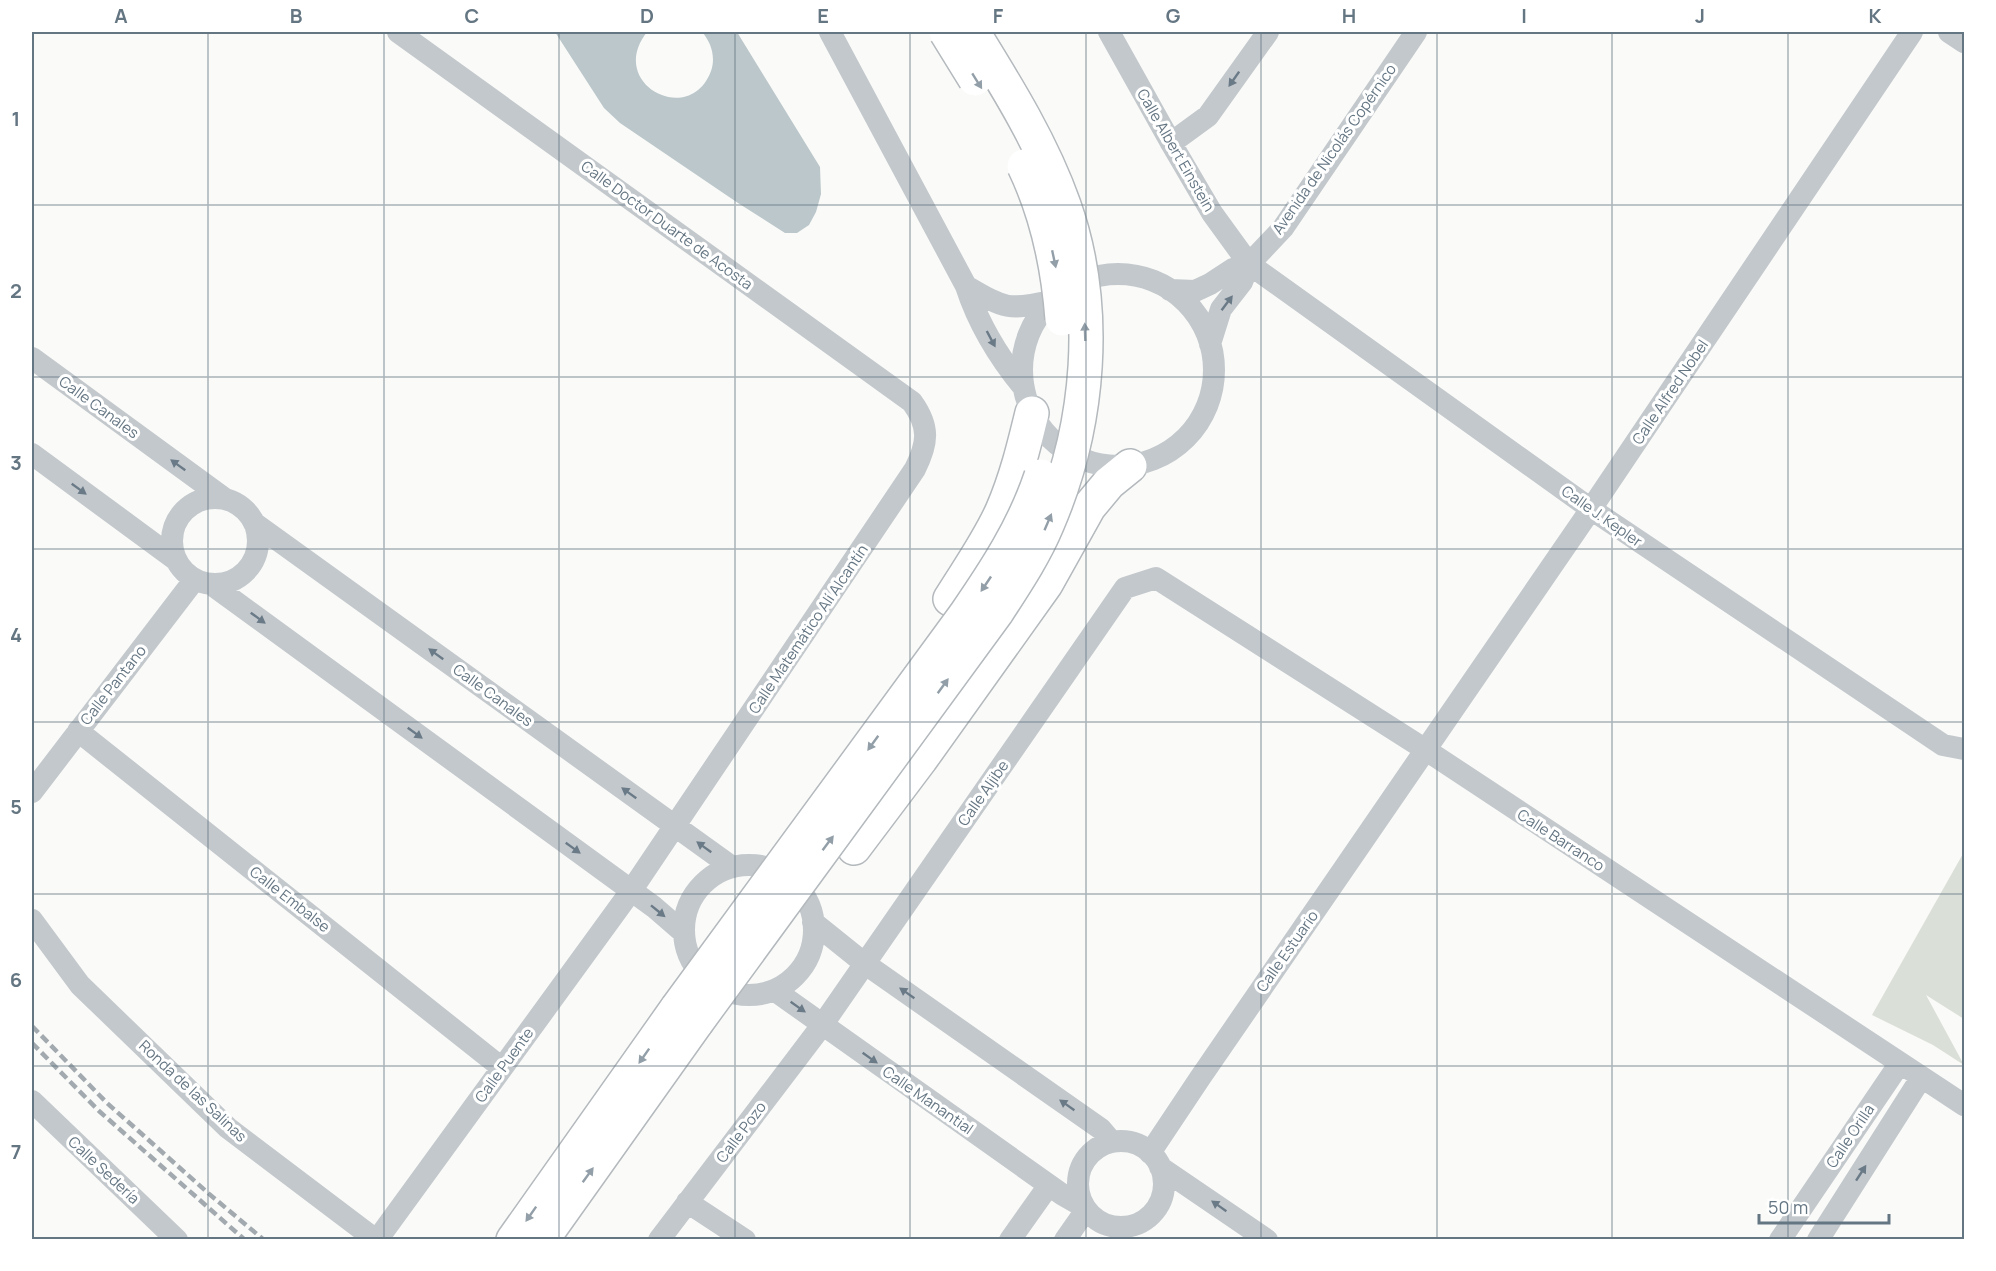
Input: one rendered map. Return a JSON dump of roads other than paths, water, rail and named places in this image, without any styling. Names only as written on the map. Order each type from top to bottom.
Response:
[{"type":"highway","points":[[739,942],[817,819],[1000,563],[1031,506],[1050,445],[1061,381],[1063,353],[1061,302],[1055,258],[1025,169],[997,114],[946,32]]},
{"type":"highway","points":[[513,1239],[687,1015],[739,942],[1002,603],[1047,527],[1068,463],[1082,403],[1085,358],[1084,304],[1073,238],[1064,206],[1039,145],[973,32]]},
{"type":"highway","points":[[739,942],[748,888],[799,806],[950,598],[984,545],[1002,511],[1021,462],[1028,401]]},
{"type":"highway","points":[[739,942],[776,937],[854,848],[998,654],[1046,584],[1089,507],[1109,483],[1130,466]]},
{"type":"highway","points":[[542,1239],[687,1015]]},
{"type":"street","name":"Calle Doctor Duarte de Acosta","points":[[398,32],[912,402],[921,415],[925,427]]},
{"type":"street","points":[[830,32],[966,286],[971,302],[1007,367],[1049,437],[1073,455],[1100,465],[1130,466],[1151,461],[1171,451],[1188,436],[1202,418],[1210,398],[1214,376],[1213,354],[1207,333],[1196,313],[1176,293],[1153,280],[1126,274],[1099,276],[1073,285],[1051,301],[1036,320],[1026,342],[1022,365],[1028,401]]},
{"type":"street","name":"Calle Albert Einstein","points":[[1109,32],[1212,213],[1249,264]]},
{"type":"street","points":[[1171,143],[1208,116],[1268,32]]},
{"type":"street","name":"Avenida de Nicolás Copérnico","points":[[1249,264],[1282,228],[1416,32]]},
{"type":"street","name":"Calle Alfred Nobel","points":[[1426,750],[1912,32]]},
{"type":"street","points":[[1949,32],[1965,42]]},
{"type":"street","points":[[1170,290],[1195,291],[1233,269],[1249,264]]},
{"type":"street","points":[[1210,344],[1221,309],[1242,282],[1249,264]]},
{"type":"street","name":"Calle J. Kepler","points":[[1249,264],[1591,509],[1943,745],[1965,749]]},
{"type":"street","points":[[966,286],[999,305],[1022,308],[1051,301]]},
{"type":"street","name":"Calle Canales","points":[[32,358],[225,499]]},
{"type":"street","name":"Calle Matemático Alí Alcantín","points":[[631,891],[915,469],[923,454],[926,441],[925,427]]},
{"type":"street","points":[[32,454],[176,560]]},
{"type":"street","points":[[203,581],[229,581],[248,568],[254,560],[258,541],[254,523],[244,509],[225,499],[206,498],[190,505],[183,512],[173,533],[172,544],[180,566],[631,891],[684,933]]},
{"type":"street","name":"Calle Canales","points":[[254,523],[732,867]]},
{"type":"street","name":"Calle Barranco","points":[[1156,578],[1426,750],[1965,1105]]},
{"type":"street","name":"Calle Aljibe","points":[[823,1024],[1125,588],[1156,578]]},
{"type":"street","name":"Calle Pantano","points":[[32,792],[78,731],[203,581]]},
{"type":"street","name":"Calle Embalse","points":[[78,731],[502,1068]]},
{"type":"street","name":"Calle Estuario","points":[[1155,1160],[1206,1068],[1426,750]]},
{"type":"street","points":[[750,865],[768,868],[785,876],[798,888],[808,904],[813,922],[813,939],[809,955],[800,970],[788,982],[774,990],[756,995],[739,995],[722,990],[707,980],[695,966],[687,950],[684,933],[686,915],[692,899],[702,885],[716,874],[732,867],[750,865]]},
{"type":"street","name":"Calle Puente","points":[[376,1239],[631,891]]},
{"type":"street","name":"Ronda de las Salinas","points":[[32,920],[80,985],[228,1128],[376,1239]]},
{"type":"street","points":[[813,922],[864,963],[1101,1129],[1112,1142]]},
{"type":"street","name":"Calle Manantial","points":[[774,990],[1085,1209]]},
{"type":"street","name":"Calle Pozo","points":[[659,1239],[823,1024]]},
{"type":"street","name":"Calle Orilla","points":[[1780,1239],[1900,1063]]},
{"type":"street","name":"Calle Orilla","points":[[1824,1237],[1922,1078]]},
{"type":"street","name":"Calle Sedería","points":[[32,1101],[177,1239]]},
{"type":"street","points":[[1139,1239],[1109,1231],[1085,1209],[1078,1188],[1081,1167],[1094,1151],[1112,1142],[1132,1143],[1267,1239]]},
{"type":"street","points":[[1109,1231],[1141,1222],[1155,1210],[1163,1192],[1163,1180],[1155,1160]]},
{"type":"street","points":[[1010,1239],[1048,1185]]},
{"type":"street","points":[[687,1202],[745,1239]]},
{"type":"street","points":[[1065,1239],[1085,1209]]},
{"type":"railway","points":[[32,1026],[107,1103],[264,1240]]},
{"type":"railway","points":[[32,1043],[99,1111],[245,1240]]}]
